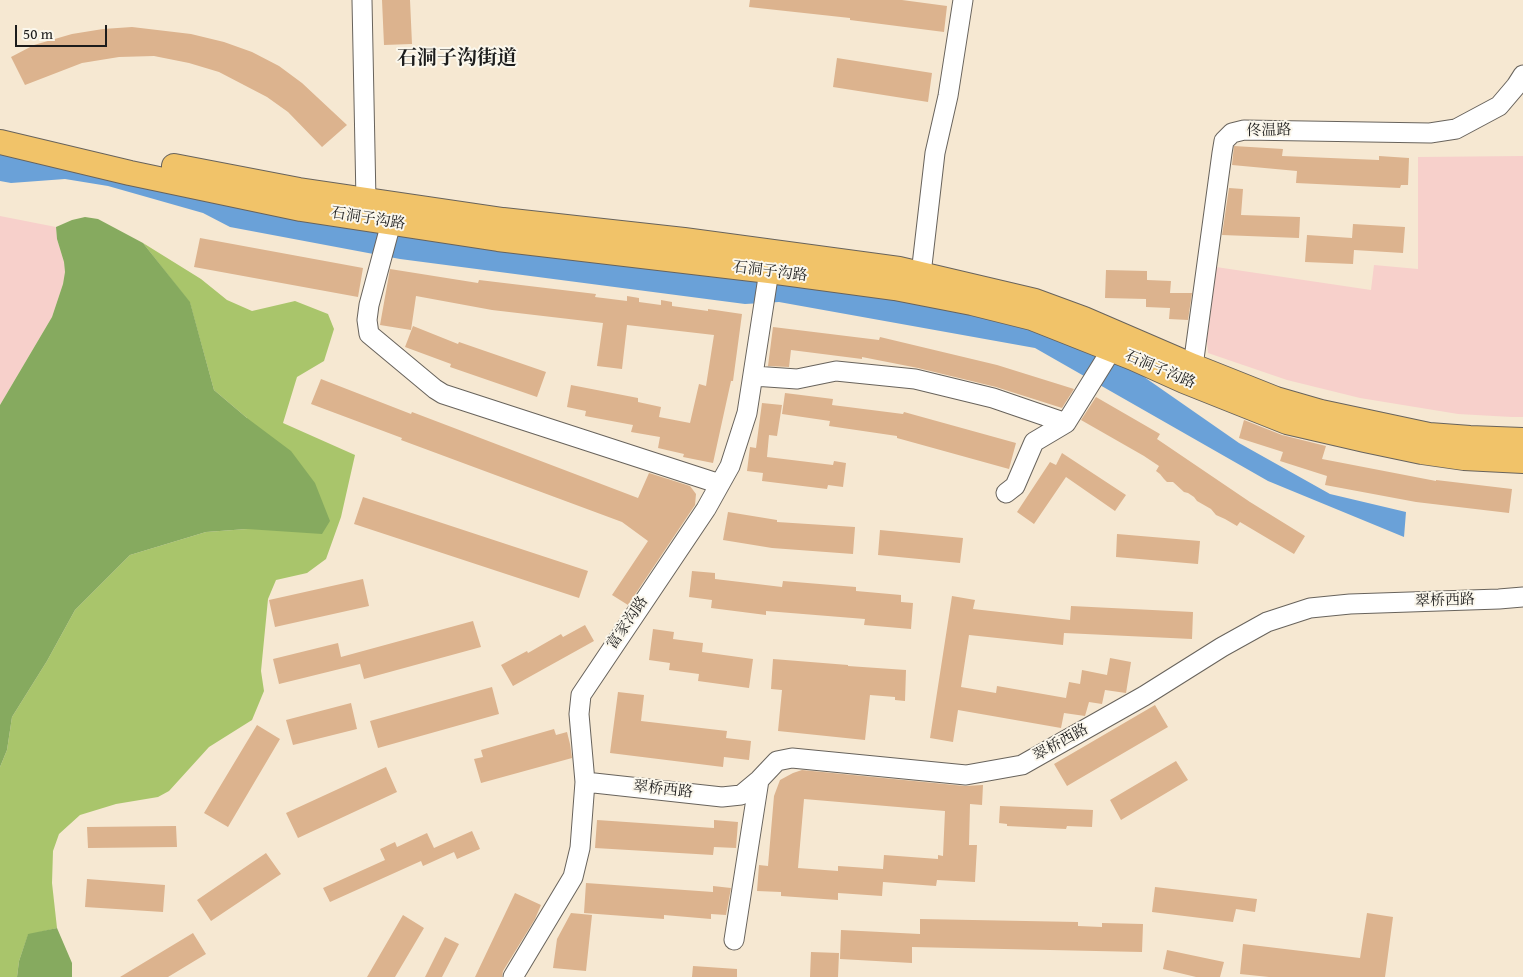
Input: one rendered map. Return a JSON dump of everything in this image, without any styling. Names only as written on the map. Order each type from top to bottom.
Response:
[{"type":"main road","name":"石洞子沟路","points":[[0,126],[137,159],[299,190],[503,220],[684,240],[899,269],[1034,301],[1084,319],[1276,399],[1329,414],[1429,435],[1523,440]]},
{"type":"main road","name":"石洞子沟路","points":[[0,142],[130,174],[391,225],[768,274],[895,288],[981,305],[1032,318],[1110,353],[1287,422],[1422,452],[1464,458],[1523,461]]},
{"type":"street","points":[[362,0],[366,200]]},
{"type":"street","points":[[921,274],[935,153],[948,96],[963,0]]},
{"type":"street","name":"佟温路","points":[[1194,366],[1222,153],[1224,141],[1232,133],[1244,130],[1430,133],[1456,129],[1499,106],[1523,75]]},
{"type":"street","points":[[391,225],[369,305],[367,320],[369,334],[435,389],[443,394],[720,484]]},
{"type":"street","name":"富家沟路","points":[[513,977],[573,877],[580,848],[585,782],[579,714],[581,695],[706,509],[730,466],[747,413],[768,274]]},
{"type":"street","points":[[1006,493],[1015,486],[1034,442],[1066,423],[1110,353]]},
{"type":"street","points":[[753,376],[797,379],[836,370],[915,379],[993,398],[1066,423]]},
{"type":"street","name":"翠桥西路","points":[[585,782],[722,796],[741,795],[777,761],[792,758],[966,775],[1022,765],[1144,696],[1222,647],[1267,622],[1310,608],[1350,604],[1523,597]]},
{"type":"street","points":[[734,940],[759,780]]},
{"type":"shaded area","points":[[1523,156],[1523,417],[1458,414],[1360,398],[1287,380],[1208,353],[1207,341],[1216,267],[1371,290],[1374,265],[1418,269],[1418,157]]},
{"type":"shaded area","points":[[0,216],[56,227],[65,272],[52,317],[0,405]]},
{"type":"green space","points":[[85,217],[98,219],[143,243],[190,302],[214,390],[291,451],[315,483],[330,521],[322,534],[247,529],[206,532],[130,555],[75,610],[47,661],[12,717],[7,750],[0,767],[0,405],[52,317],[63,284],[64,262],[57,239],[56,227]]},
{"type":"green space","points":[[143,243],[201,279],[227,300],[252,311],[295,301],[328,314],[334,329],[324,361],[297,377],[283,423],[355,455],[341,517],[326,559],[307,573],[276,580],[268,599],[261,671],[264,691],[252,720],[209,747],[169,791],[158,797],[116,804],[80,815],[59,834],[53,851],[52,883],[57,928],[28,935],[19,961],[17,977],[0,977],[0,767],[7,750],[12,717],[47,661],[75,610],[130,555],[206,532],[247,529],[247,418],[214,390],[190,303]]},
{"type":"green space","points":[[57,928],[72,963],[72,977],[17,977],[19,961],[28,934]]},
{"type":"water","points":[[0,152],[785,279],[1029,324],[1124,363],[1239,443],[1330,494],[1406,512],[1404,537],[1268,481],[1035,348],[779,302],[745,304],[400,259],[230,227],[203,213],[108,186],[65,179],[11,183],[0,181]]},
{"type":"building","points":[[382,0],[410,0],[412,44],[384,45]]},
{"type":"building","points":[[750,0],[902,0],[947,6],[944,32],[850,20],[850,18],[749,7]]},
{"type":"building","points":[[132,27],[191,34],[224,42],[252,52],[279,66],[302,83],[347,125],[322,147],[288,112],[267,97],[219,72],[189,63],[154,56],[119,57],[82,63],[25,85],[11,57],[34,45],[72,34]]},
{"type":"building","points":[[837,58],[932,73],[928,102],[833,87]]},
{"type":"building","points":[[1234,146],[1283,149],[1282,156],[1379,160],[1379,156],[1409,158],[1408,185],[1401,185],[1400,188],[1296,183],[1297,171],[1232,165]]},
{"type":"building","points":[[1229,188],[1243,189],[1241,215],[1300,217],[1299,238],[1222,235]]},
{"type":"building","points":[[1353,224],[1405,227],[1403,253],[1354,250],[1353,264],[1305,262],[1307,235],[1352,238]]},
{"type":"building","points":[[200,238],[363,268],[358,297],[194,267]]},
{"type":"building","points":[[390,269],[478,283],[479,280],[596,294],[595,297],[627,301],[627,296],[639,298],[639,302],[661,305],[661,300],[672,302],[672,306],[742,314],[733,381],[731,381],[713,463],[683,457],[684,454],[658,448],[660,437],[631,432],[633,425],[585,416],[586,411],[567,407],[571,385],[638,398],[638,402],[661,407],[659,417],[690,423],[699,384],[706,386],[714,335],[627,325],[622,369],[597,366],[603,323],[492,310],[416,296],[411,330],[380,325]]},
{"type":"building","points":[[1106,270],[1147,271],[1147,280],[1171,281],[1170,293],[1192,293],[1188,320],[1169,319],[1170,308],[1146,307],[1146,299],[1105,298]]},
{"type":"building","points":[[413,326],[458,344],[459,342],[546,372],[537,397],[450,367],[451,364],[405,347]]},
{"type":"building","points":[[773,327],[879,340],[880,337],[997,365],[1074,389],[1062,408],[996,387],[918,368],[862,357],[862,359],[791,350],[789,367],[768,366]]},
{"type":"building","points":[[321,379],[638,498],[649,473],[690,486],[696,494],[695,505],[628,605],[612,595],[648,541],[622,522],[401,440],[402,438],[311,404]]},
{"type":"building","points":[[785,393],[833,399],[832,405],[903,414],[904,412],[1016,443],[1009,469],[897,438],[897,436],[829,426],[830,421],[782,414]]},
{"type":"building","points":[[1096,397],[1160,434],[1157,439],[1250,502],[1305,536],[1294,554],[1240,522],[1237,526],[1216,515],[1211,509],[1184,492],[1173,482],[1167,482],[1156,471],[1159,466],[1081,420]]},
{"type":"building","points":[[762,403],[782,405],[777,436],[769,435],[767,457],[833,465],[834,461],[846,463],[843,487],[828,485],[827,489],[762,481],[763,473],[747,471],[750,447],[756,448]]},
{"type":"building","points":[[1244,420],[1282,435],[1326,446],[1322,459],[1436,481],[1512,489],[1509,513],[1416,502],[1325,485],[1327,476],[1280,461],[1283,452],[1239,438]]},
{"type":"building","points":[[1062,453],[1126,495],[1115,511],[1066,477],[1034,524],[1017,512],[1050,462],[1056,465]]},
{"type":"building","points":[[363,497],[588,571],[579,598],[354,524]]},
{"type":"building","points":[[728,512],[777,520],[777,522],[855,527],[853,554],[772,548],[723,540]]},
{"type":"building","points":[[880,530],[963,538],[960,563],[878,555]]},
{"type":"building","points":[[1117,534],[1200,541],[1198,564],[1116,557]]},
{"type":"building","points":[[692,571],[715,573],[715,579],[782,587],[783,581],[856,587],[856,591],[901,595],[901,602],[913,603],[911,629],[864,625],[865,619],[766,611],[766,615],[711,608],[712,600],[689,597]]},
{"type":"building","points":[[363,579],[369,606],[275,627],[269,600]]},
{"type":"building","points":[[952,596],[975,600],[973,609],[1070,620],[1071,606],[1193,612],[1192,639],[1064,633],[1063,645],[969,635],[961,687],[996,693],[997,686],[1066,698],[1069,682],[1080,684],[1082,670],[1107,675],[1110,658],[1131,662],[1126,693],[1105,690],[1102,704],[1089,702],[1085,716],[1064,713],[1061,728],[958,710],[953,742],[930,738]]},
{"type":"building","points":[[473,621],[481,647],[364,679],[360,664],[279,684],[273,659],[338,643],[341,657]]},
{"type":"building","points":[[585,625],[594,641],[513,686],[501,665],[527,651],[528,653],[561,634],[563,637]]},
{"type":"building","points":[[653,629],[674,632],[673,639],[703,643],[702,652],[753,659],[749,688],[698,681],[699,674],[669,670],[670,663],[649,660]]},
{"type":"building","points":[[773,659],[906,670],[905,701],[895,700],[895,697],[870,695],[865,740],[778,731],[782,690],[771,689]]},
{"type":"building","points":[[492,687],[499,714],[378,748],[370,721]]},
{"type":"building","points":[[618,692],[644,695],[641,721],[727,731],[726,738],[751,741],[749,760],[724,757],[723,767],[610,753]]},
{"type":"building","points":[[351,703],[357,729],[293,745],[286,720]]},
{"type":"building","points":[[1155,705],[1168,727],[1067,786],[1054,764]]},
{"type":"building","points":[[257,725],[280,739],[228,827],[204,813]]},
{"type":"building","points":[[554,729],[556,735],[567,732],[572,758],[481,783],[474,759],[483,757],[481,750]]},
{"type":"building","points":[[1176,761],[1188,780],[1121,820],[1110,800]]},
{"type":"building","points":[[386,767],[397,792],[298,838],[286,813]]},
{"type":"building","points":[[802,770],[965,786],[983,785],[982,805],[970,804],[969,845],[977,845],[975,882],[937,880],[936,886],[883,882],[882,896],[838,893],[838,900],[781,896],[781,892],[757,891],[759,865],[768,866],[774,796],[780,780]],"holes":[[[804,799],[945,811],[943,856],[938,855],[938,859],[884,855],[883,869],[838,866],[838,871],[798,868]]]},
{"type":"building","points":[[1000,806],[1093,810],[1092,827],[1067,826],[1066,829],[1007,826],[1007,824],[999,823]]},
{"type":"building","points":[[597,820],[714,828],[714,820],[738,822],[736,848],[714,847],[713,855],[595,848]]},
{"type":"building","points":[[176,826],[177,847],[88,848],[87,827]]},
{"type":"building","points":[[472,831],[480,849],[457,859],[454,852],[423,866],[421,861],[330,902],[323,888],[385,860],[380,849],[395,842],[397,847],[427,833],[434,848]]},
{"type":"building","points":[[266,853],[281,874],[211,921],[197,900]]},
{"type":"building","points":[[87,879],[165,885],[163,912],[85,907]]},
{"type":"building","points":[[586,883],[713,892],[713,886],[731,888],[726,915],[711,914],[711,919],[664,915],[664,919],[584,913]]},
{"type":"building","points":[[1155,887],[1257,899],[1255,912],[1236,909],[1233,922],[1152,912]]},
{"type":"building","points":[[515,893],[541,905],[535,919],[503,971],[502,977],[475,977]]},
{"type":"building","points":[[571,913],[592,915],[586,971],[553,968],[557,939]]},
{"type":"building","points":[[1367,913],[1393,917],[1385,977],[1269,977],[1240,974],[1243,944],[1360,958]]},
{"type":"building","points":[[403,915],[424,928],[395,977],[367,977]]},
{"type":"building","points":[[920,919],[1078,922],[1078,926],[1102,927],[1102,923],[1143,924],[1142,952],[912,947],[912,963],[840,959],[841,930],[920,934]]},
{"type":"building","points":[[193,933],[206,954],[168,977],[120,977]]},
{"type":"building","points":[[445,937],[459,944],[442,977],[425,977]]},
{"type":"building","points":[[1167,950],[1224,962],[1220,977],[1196,977],[1163,969]]},
{"type":"building","points":[[811,952],[839,953],[838,977],[810,977]]},
{"type":"building","points":[[693,966],[737,969],[737,977],[692,977]]},
{"type":"district","name":"石洞子沟街道","points":[[457,59]]}]
